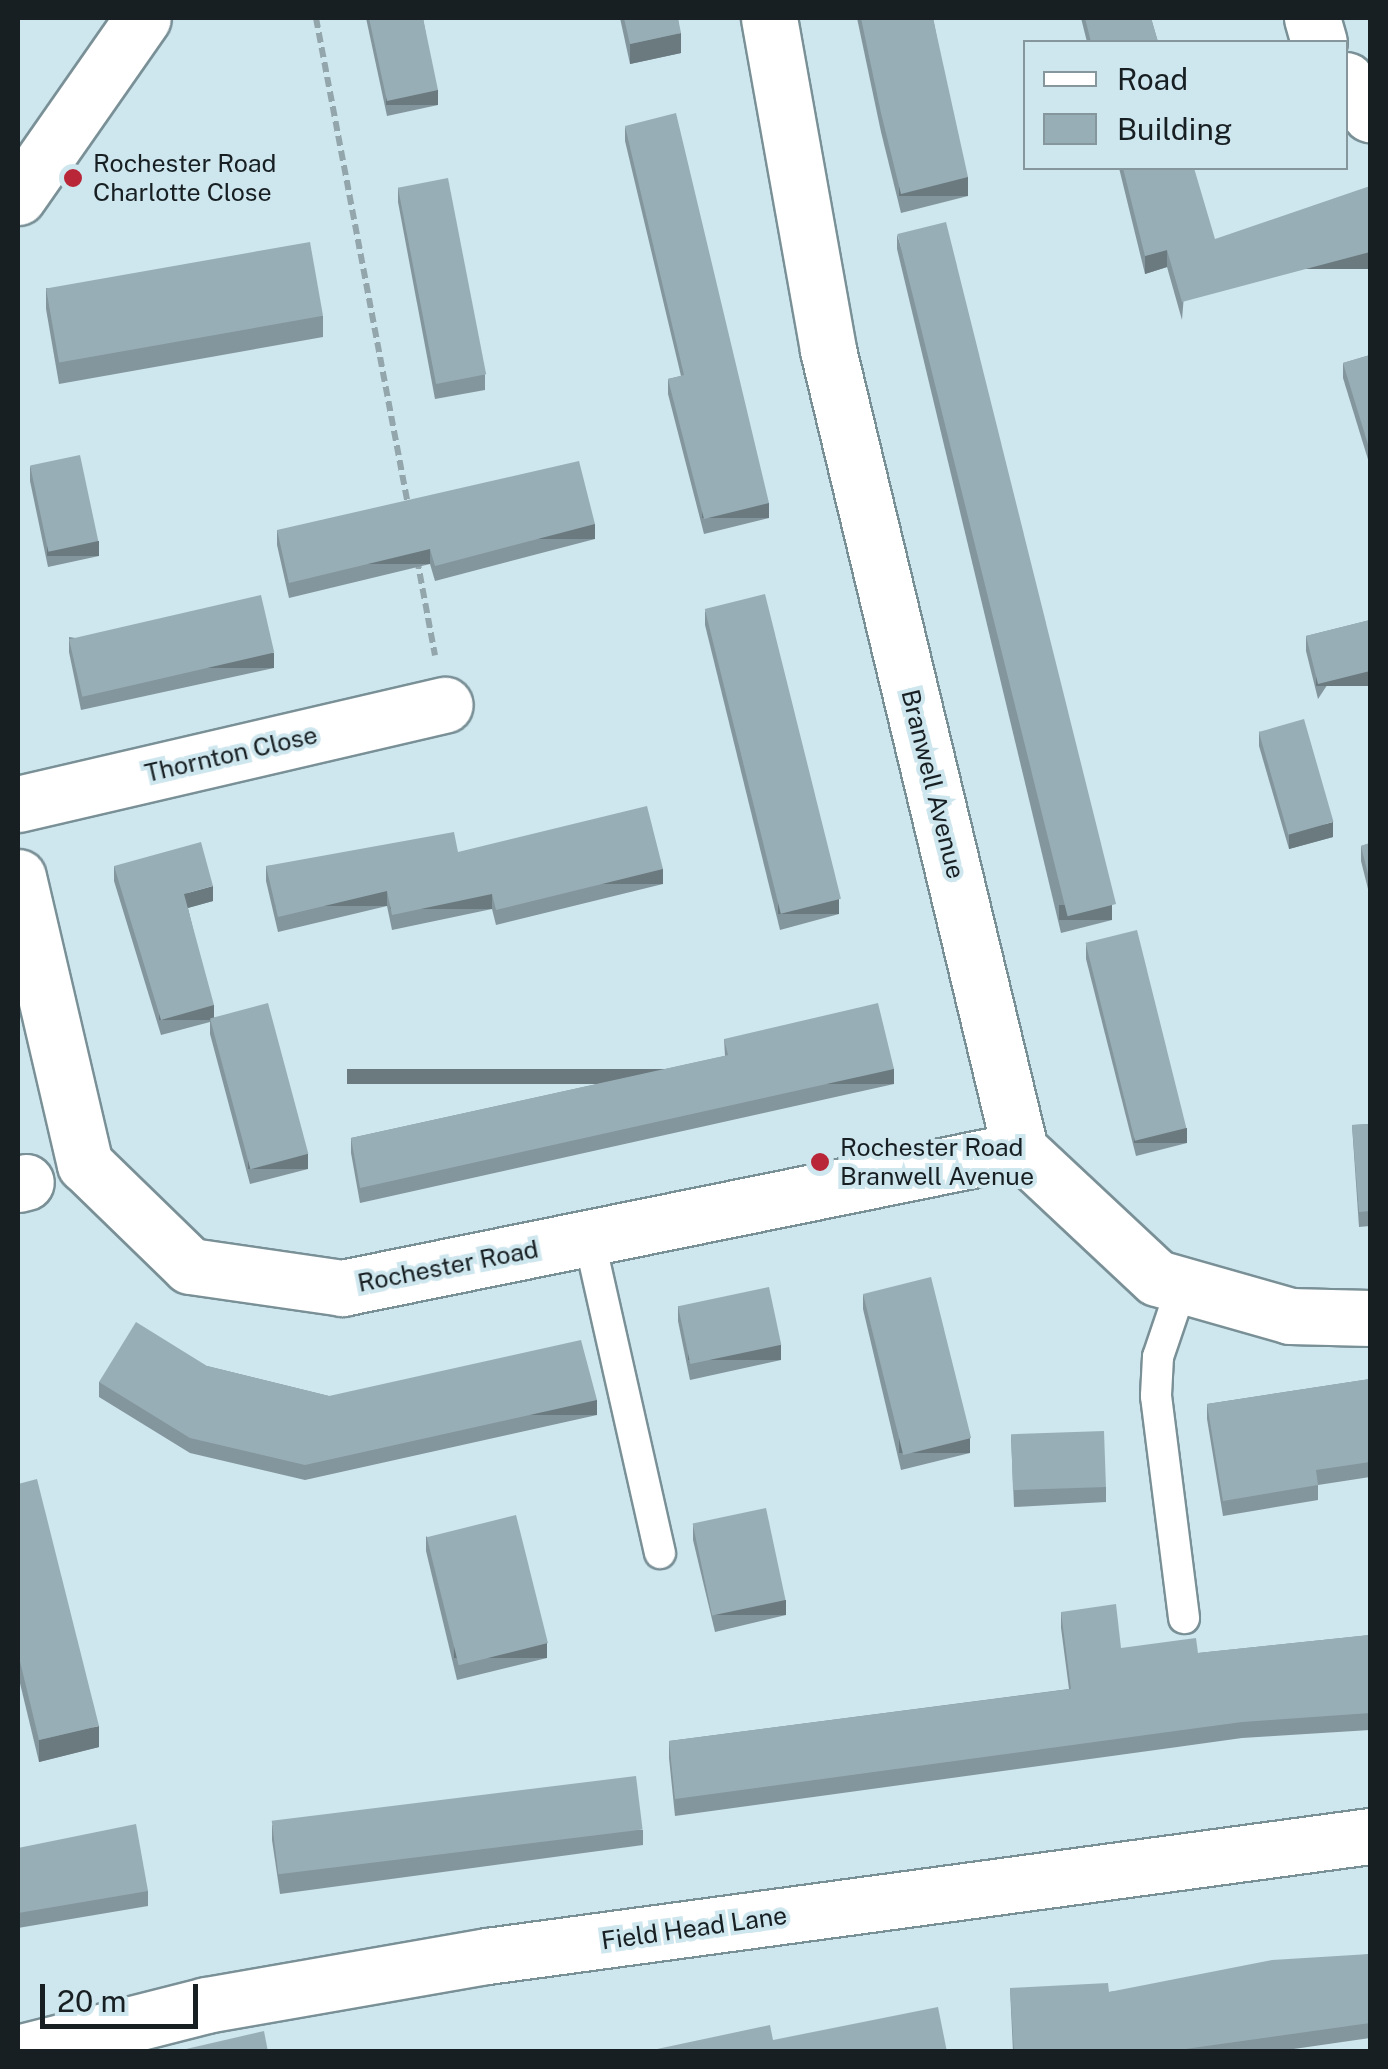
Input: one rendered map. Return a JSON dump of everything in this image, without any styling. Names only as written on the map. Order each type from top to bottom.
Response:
[{"type":"street","points":[[18,197],[143,18]]},
{"type":"street","name":"Branwell Avenue","points":[[769,18],[828,350],[1020,1150],[1090,1225],[1157,1278],[1290,1316],[1370,1318]]},
{"type":"street","points":[[1348,83],[1370,114]]},
{"type":"street","name":"Thornton Close","points":[[18,804],[444,705]]},
{"type":"street","name":"Rochester Road","points":[[18,877],[85,1164],[190,1266],[342,1288],[1020,1150]]},
{"type":"street","name":"Field Head Lane","points":[[22,2052],[206,2005],[487,1956],[1370,1836]]},
{"type":"lane","points":[[589,1238],[660,1553]]},
{"type":"lane","points":[[1182,1286],[1158,1356],[1156,1396],[1184,1618]]},
{"type":"path","points":[[316,18],[412,528]]},
{"type":"path","points":[[415,548],[444,705]]},
{"type":"building","points":[[369,18],[423,18],[438,90],[387,101]]},
{"type":"building","points":[[624,18],[678,18],[681,33],[630,44]]},
{"type":"building","points":[[861,18],[933,18],[968,177],[901,194]]},
{"type":"building","points":[[1085,18],[1151,18],[1157,40],[1090,40]]},
{"type":"building","points":[[676,113],[769,503],[704,519],[668,379],[684,375],[625,126]]},
{"type":"building","points":[[1124,170],[1195,170],[1215,239],[1370,186],[1370,252],[1182,302],[1167,250],[1145,256]]},
{"type":"building","points":[[448,178],[486,374],[436,384],[398,188]]},
{"type":"building","points":[[946,222],[1116,904],[1068,916],[897,234]]},
{"type":"building","points":[[310,242],[323,316],[59,362],[46,289]]},
{"type":"building","points":[[1370,355],[1370,451],[1343,363]]},
{"type":"building","points":[[80,455],[98,541],[48,552],[30,466]]},
{"type":"building","points":[[579,461],[595,524],[435,566],[430,549],[289,583],[277,530]]},
{"type":"building","points":[[765,594],[841,899],[781,914],[705,609]]},
{"type":"building","points":[[261,595],[274,652],[82,697],[69,639]]},
{"type":"building","points":[[1370,620],[1370,671],[1318,684],[1306,636]]},
{"type":"building","points":[[1304,719],[1333,822],[1288,835],[1259,732]]},
{"type":"building","points":[[647,806],[663,869],[496,910],[492,894],[392,915],[387,891],[278,917],[266,866],[454,832],[458,852]]},
{"type":"building","points":[[201,842],[213,886],[184,894],[214,1005],[161,1020],[114,866]]},
{"type":"building","points":[[1370,843],[1370,882],[1361,846]]},
{"type":"building","points":[[1137,930],[1186,1128],[1135,1141],[1086,943]]},
{"type":"building","points":[[268,1003],[308,1154],[250,1169],[210,1019]]},
{"type":"building","points":[[878,1003],[894,1069],[360,1188],[351,1138],[728,1055],[724,1039]]},
{"type":"building","points":[[1370,1124],[1370,1211],[1359,1212],[1352,1125]]},
{"type":"building","points":[[931,1277],[971,1438],[903,1455],[863,1294]]},
{"type":"building","points":[[769,1287],[781,1345],[690,1364],[678,1306]]},
{"type":"building","points":[[136,1322],[207,1366],[329,1396],[581,1340],[597,1400],[305,1465],[190,1438],[99,1382]]},
{"type":"building","points":[[1370,1379],[1370,1462],[1316,1470],[1318,1485],[1223,1501],[1207,1404]]},
{"type":"building","points":[[1104,1431],[1106,1487],[1013,1490],[1011,1434]]},
{"type":"building","points":[[37,1479],[99,1726],[39,1740],[18,1653],[18,1484]]},
{"type":"building","points":[[766,1508],[786,1600],[712,1616],[693,1524]]},
{"type":"building","points":[[516,1515],[548,1643],[459,1665],[427,1537]]},
{"type":"building","points":[[1116,1604],[1121,1648],[1196,1638],[1198,1653],[1370,1635],[1370,1713],[1242,1722],[675,1799],[669,1741],[1071,1689],[1061,1612]]},
{"type":"building","points":[[636,1776],[643,1830],[278,1874],[272,1821]]},
{"type":"building","points":[[136,1824],[148,1891],[18,1913],[18,1848]]},
{"type":"building","points":[[1370,1954],[1370,2023],[1164,2052],[1014,2052],[1010,1988],[1108,1983],[1109,1992],[1272,1960]]},
{"type":"building","points":[[938,2007],[947,2052],[643,2052],[770,2025],[773,2040]]},
{"type":"building","points":[[264,2031],[268,2052],[173,2052]]},
{"type":"place","name":"Rochester Road Charlotte Close","points":[[73,178]]},
{"type":"place","name":"Rochester Road Branwell Avenue","points":[[820,1162]]}]
